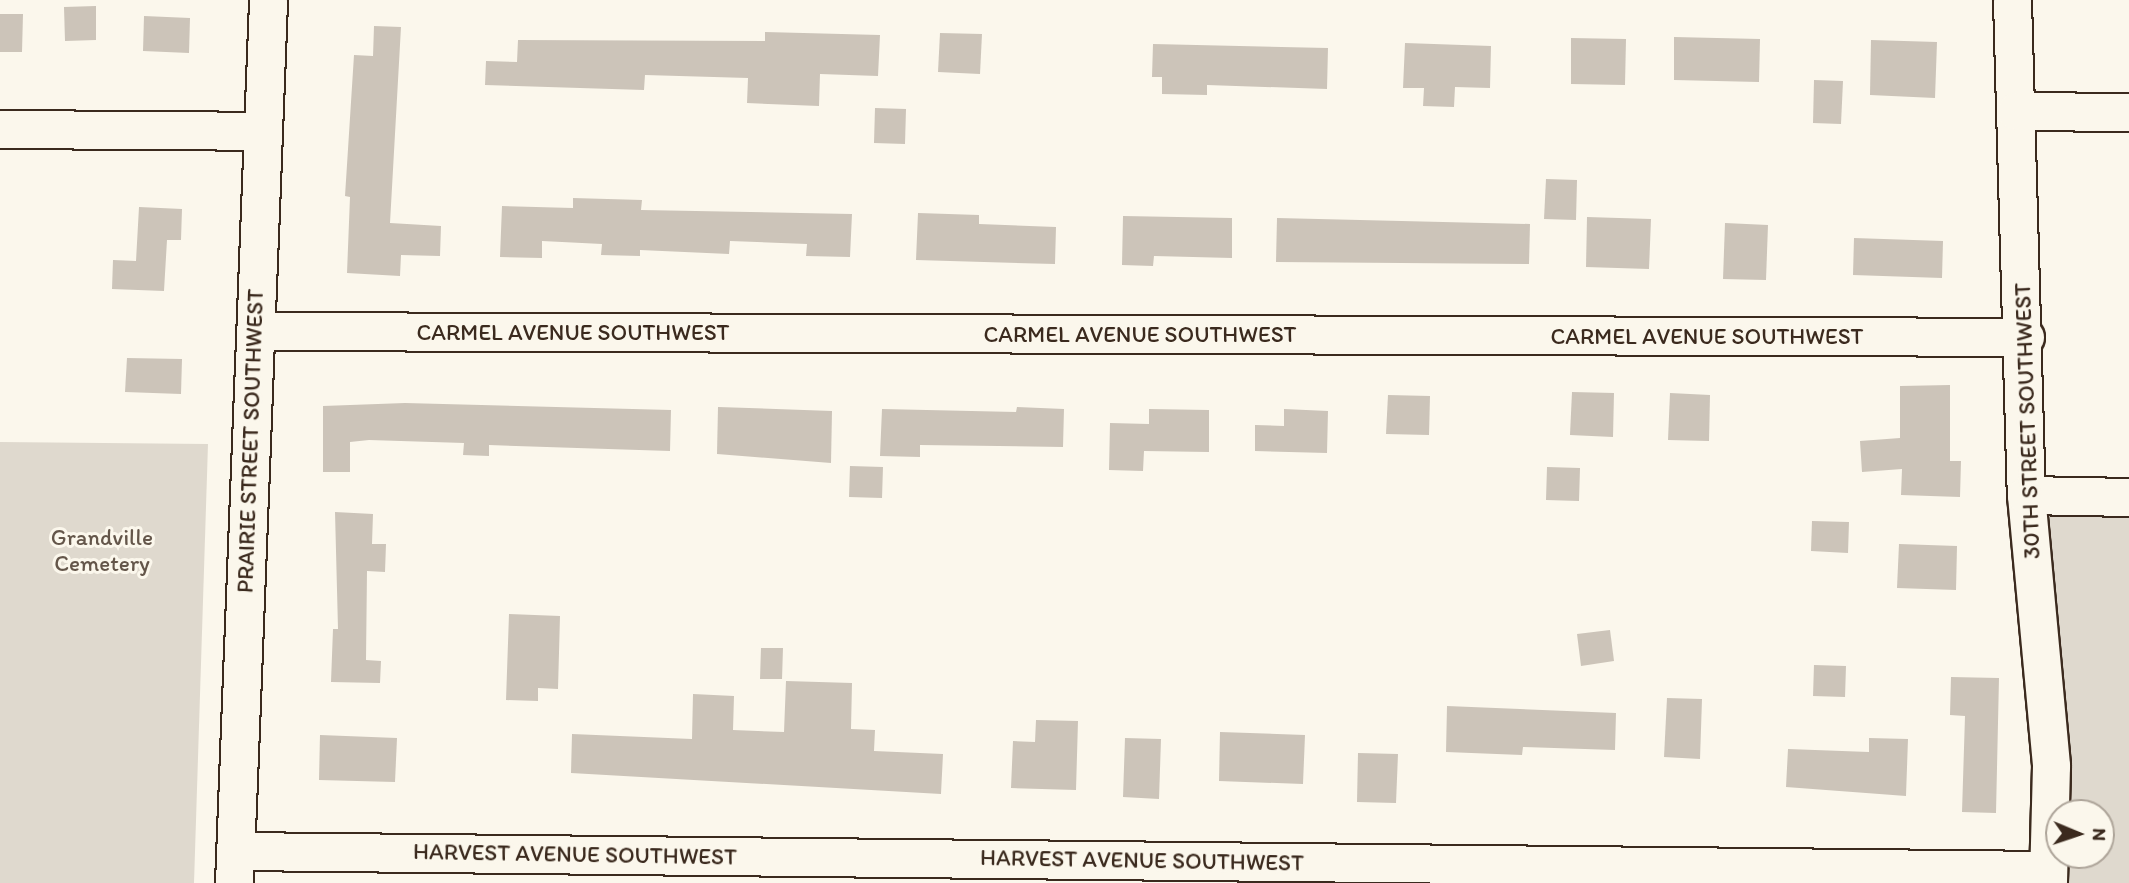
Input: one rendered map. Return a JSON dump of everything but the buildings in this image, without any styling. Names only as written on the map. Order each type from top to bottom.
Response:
[{"type":"street","name":"PRAIRIE STREET SOUTHWEST","points":[[235,867],[268,0]]},
{"type":"street","name":"30TH STREET SOUTHWEST","points":[[2011,0],[2025,337],[2026,495],[2047,680],[2048,876]]},
{"type":"street","points":[[2016,111],[2129,112]]},
{"type":"street","points":[[0,129],[263,131]]},
{"type":"street","name":"CARMEL AVENUE SOUTHWEST","points":[[255,331],[2025,337]]},
{"type":"street","points":[[2026,495],[2129,497]]},
{"type":"street","name":"HARVEST AVENUE SOUTHWEST","points":[[235,867],[2048,876]]},
{"type":"green space","name":"Grandville Cemetery","points":[[0,442],[208,444],[194,883],[0,883]]},
{"type":"green space","points":[[2026,495],[2129,497],[2129,883],[2048,883],[2047,869],[2115,869],[2115,799],[2045,799],[2045,830]]}]
